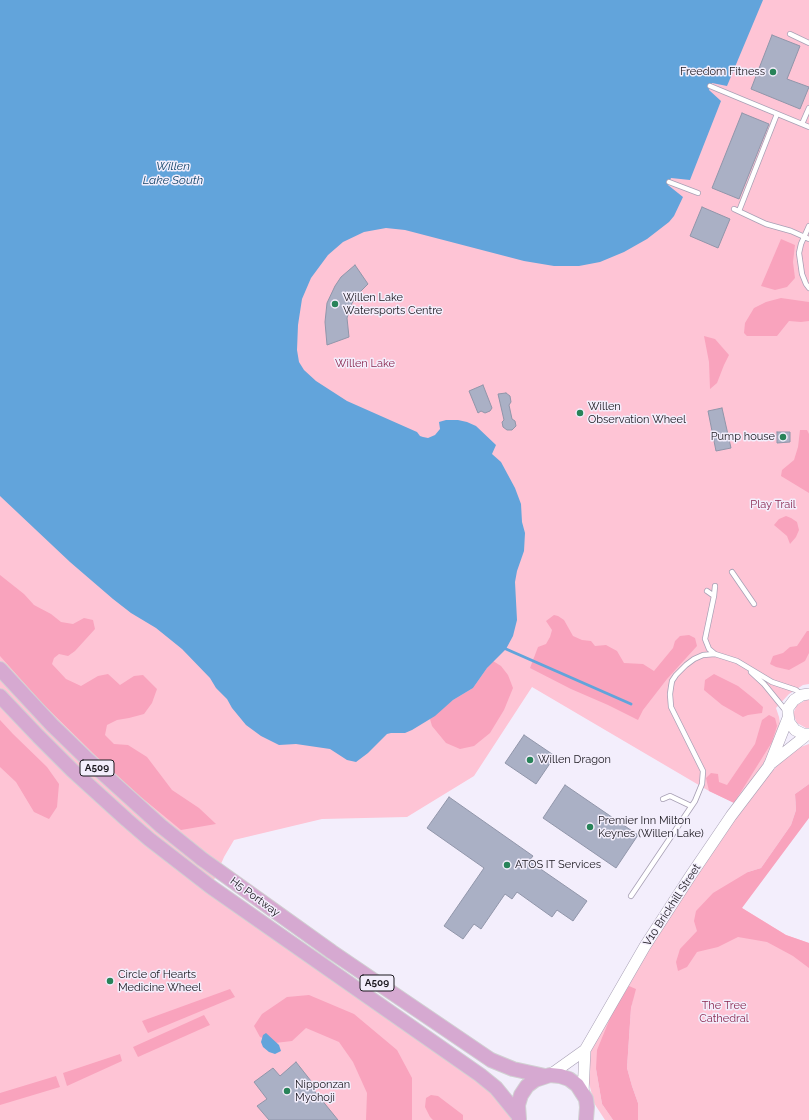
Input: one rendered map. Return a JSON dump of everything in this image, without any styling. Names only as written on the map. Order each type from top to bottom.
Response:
[{"type":"main road","name":"H5 Portway","points":[[0,669],[52,725],[87,759],[161,826],[219,872],[332,952],[491,1060],[513,1069],[547,1075]]},
{"type":"main road","name":"H5 Portway","points":[[0,696],[43,742],[97,794],[127,820],[210,887],[480,1075],[496,1088],[518,1118]]},
{"type":"main road","name":"A509","points":[[518,1118],[518,1105],[524,1090],[535,1080],[547,1075],[560,1076],[569,1079],[577,1085],[583,1093],[587,1113],[597,1120]]},
{"type":"street","name":"V10 Brickhill Street","points":[[769,766],[788,716],[788,708],[794,700],[807,694]]},
{"type":"street","points":[[788,716],[789,722],[795,730],[808,734]]},
{"type":"street","name":"V10 Brickhill Street","points":[[547,1075],[585,1050],[645,946],[731,816],[769,766],[808,734]]},
{"type":"street","name":"V10 Brickhill Street","points":[[583,1093],[585,1050]]},
{"type":"lane","points":[[790,34],[809,43]]},
{"type":"lane","points":[[710,86],[809,127]]},
{"type":"lane","points":[[802,124],[809,108]]},
{"type":"lane","points":[[777,114],[736,210],[766,224],[791,231],[809,239]]},
{"type":"lane","points":[[669,182],[698,193]]},
{"type":"lane","points":[[809,226],[799,253],[799,262],[806,284],[809,288]]},
{"type":"lane","points":[[732,572],[754,604]]},
{"type":"lane","points":[[715,586],[705,639],[709,649],[715,654],[737,661],[772,682],[807,694]]},
{"type":"lane","points":[[707,591],[714,596]]},
{"type":"lane","points":[[631,896],[691,806],[700,791],[703,778],[703,771],[671,707],[670,694],[672,681],[686,664],[703,655],[715,654]]},
{"type":"lane","points":[[747,668],[764,684],[788,716]]},
{"type":"lane","points":[[663,799],[670,796],[691,806]]},
{"type":"green space","name":"Willen Lake","points":[[0,0],[809,0],[809,684],[803,685],[789,694],[776,708],[780,724],[778,738],[741,803],[784,759],[798,748],[809,744],[809,784],[795,794],[796,810],[791,825],[761,868],[748,872],[742,908],[786,935],[809,943],[809,1120],[638,1120],[638,1103],[627,1068],[631,1008],[635,989],[596,1069],[602,1104],[613,1120],[605,1120],[594,1103],[589,1083],[588,1067],[591,1049],[645,946],[739,805],[709,791],[532,687],[474,776],[407,817],[322,819],[234,840],[224,857],[211,887],[480,1075],[519,1120],[0,1120]]},
{"type":"green space","points":[[809,700],[809,728],[797,723],[793,714],[797,705]]},
{"type":"shaded area","points":[[781,239],[795,245],[793,262],[795,278],[787,287],[775,290],[761,286]]},
{"type":"shaded area","points":[[781,298],[809,302],[809,321],[789,321],[777,336],[747,336],[744,333],[745,323],[754,308],[766,302]]},
{"type":"shaded area","points":[[704,336],[715,339],[729,355],[717,383],[710,389],[709,362]]},
{"type":"shaded area","points":[[800,430],[807,430],[809,434],[809,493],[781,476],[782,470],[794,460],[798,447]]},
{"type":"shaded area","points":[[786,516],[797,522],[799,530],[796,537],[790,544],[787,536],[774,525],[779,519]]},
{"type":"shaded area","points":[[0,575],[24,594],[34,605],[51,614],[61,622],[73,624],[84,618],[93,620],[95,629],[75,651],[68,656],[59,654],[54,658],[52,664],[66,679],[81,686],[98,676],[108,674],[120,685],[134,676],[143,675],[157,689],[152,703],[144,714],[117,720],[107,725],[105,735],[114,744],[128,745],[147,757],[172,790],[199,808],[216,824],[181,830],[141,797],[97,757],[42,703],[0,656]]},
{"type":"shaded area","points":[[554,615],[564,620],[573,636],[582,640],[591,641],[595,646],[606,645],[617,651],[624,663],[643,664],[654,671],[673,648],[675,641],[680,636],[689,635],[695,638],[697,646],[667,679],[643,710],[638,720],[530,668],[538,647],[546,644],[550,637],[552,630],[546,621]]},
{"type":"shaded area","points":[[807,631],[809,631],[809,653],[805,661],[789,670],[770,664],[773,656],[783,653],[790,647],[797,646]]},
{"type":"shaded area","points":[[493,661],[501,666],[508,675],[513,688],[504,710],[490,733],[474,746],[460,749],[446,743],[432,726],[430,719],[453,700],[473,688]]},
{"type":"shaded area","points":[[714,674],[738,686],[753,698],[763,707],[762,713],[743,717],[722,705],[704,690],[705,680]]},
{"type":"shaded area","points":[[769,715],[775,718],[777,726],[772,742],[734,803],[709,791],[706,778],[711,773],[718,774],[719,782],[727,785],[755,744],[762,720]]},
{"type":"shaded area","points":[[0,720],[47,767],[59,784],[57,807],[49,819],[34,812],[16,782],[0,767]]},
{"type":"shaded area","points":[[809,784],[809,818],[742,908],[786,935],[809,943],[809,968],[793,956],[767,942],[738,937],[718,947],[697,952],[687,967],[678,971],[676,962],[680,949],[697,931],[694,921],[696,911],[713,893],[748,872],[761,868],[791,825],[796,810],[795,794]]},
{"type":"shaded area","points":[[629,986],[636,989],[631,1008],[627,1068],[638,1103],[638,1120],[613,1120],[602,1104],[596,1069],[597,1050],[613,1011]]},
{"type":"shaded area","points":[[230,989],[235,997],[148,1033],[142,1021]]},
{"type":"shaded area","points":[[309,995],[354,1014],[397,1050],[412,1078],[412,1120],[366,1120],[367,1093],[353,1062],[339,1042],[306,1028],[292,1041],[275,1043],[260,1037],[254,1026],[262,1014],[287,997]]},
{"type":"shaded area","points":[[204,1015],[210,1025],[138,1057],[133,1047]]},
{"type":"shaded area","points":[[120,1054],[122,1061],[67,1086],[63,1073]]},
{"type":"shaded area","points":[[56,1076],[60,1087],[0,1105],[0,1093]]},
{"type":"shaded area","points":[[431,1095],[438,1096],[463,1115],[463,1120],[433,1120],[425,1107],[426,1098]]},
{"type":"water","name":"Willen Lake South","points":[[0,0],[763,0],[727,86],[712,83],[709,90],[721,101],[690,180],[671,178],[668,185],[683,197],[674,216],[669,222],[647,239],[624,252],[600,262],[579,266],[554,266],[524,261],[405,230],[386,228],[364,232],[343,242],[328,255],[311,278],[302,299],[298,325],[297,350],[299,362],[304,370],[316,381],[347,401],[417,432],[423,437],[428,438],[435,435],[440,429],[439,422],[446,420],[458,420],[476,426],[496,445],[492,454],[501,462],[515,488],[521,504],[522,522],[525,533],[524,551],[515,582],[517,620],[513,636],[506,649],[487,668],[473,688],[453,700],[435,716],[412,730],[405,733],[387,734],[368,753],[356,762],[347,760],[330,749],[296,744],[279,745],[261,736],[246,725],[232,708],[227,699],[216,688],[210,678],[182,649],[156,628],[131,613],[113,599],[70,562],[0,496]]},
{"type":"water","points":[[266,1033],[279,1045],[281,1051],[275,1054],[269,1052],[263,1047],[261,1042],[263,1035]]},
{"type":"building","name":"Freedom Fitness","points":[[772,35],[800,46],[787,79],[809,87],[800,109],[751,89]]},
{"type":"building","points":[[742,113],[769,124],[739,199],[712,188]]},
{"type":"building","points":[[702,207],[730,219],[718,248],[690,236]]},
{"type":"building","name":"Willen Lake Watersports Centre","points":[[355,265],[368,284],[356,296],[351,305],[347,318],[349,337],[327,345],[325,322],[327,303],[341,277]]},
{"type":"building","points":[[483,385],[492,408],[490,411],[485,413],[481,411],[478,413],[469,391]]},
{"type":"building","points":[[506,393],[510,396],[511,402],[509,405],[512,419],[515,421],[516,426],[512,430],[507,430],[503,427],[502,422],[504,420],[498,394]]},
{"type":"building","points":[[722,408],[731,448],[716,451],[708,411]]},
{"type":"building","name":"Pump house","points":[[777,432],[790,432],[790,442],[777,443]]},
{"type":"building","name":"Willen Dragon","points":[[524,735],[555,756],[536,784],[505,763]]},
{"type":"building","name":"Premier Inn Milton Keynes (Willen Lake)","points":[[565,785],[638,835],[616,868],[543,818]]},
{"type":"building","name":"ATOS IT Services","points":[[449,797],[533,856],[529,861],[587,901],[573,921],[557,910],[552,917],[517,892],[512,899],[505,894],[481,929],[474,924],[463,939],[444,926],[484,868],[427,828]]},
{"type":"building","name":"Nipponzan Myohoji","points":[[296,1062],[311,1081],[308,1083],[338,1120],[269,1120],[257,1106],[267,1099],[254,1082],[273,1068],[280,1076]]},
{"type":"waterway","points":[[506,649],[631,704]]},
{"type":"place","name":"Freedom Fitness","points":[[773,72]]},
{"type":"place","name":"Willen Lake Watersports Centre","points":[[335,304]]},
{"type":"place","name":"Willen Observation Wheel","points":[[580,413]]},
{"type":"place","name":"Pump house","points":[[783,437]]},
{"type":"place","name":"Willen Dragon","points":[[530,760]]},
{"type":"place","name":"Premier Inn Milton Keynes (Willen Lake)","points":[[590,827]]},
{"type":"place","name":"ATOS IT Services","points":[[507,865]]},
{"type":"place","name":"Circle of Hearts Medicine Wheel","points":[[110,981]]},
{"type":"place","name":"Nipponzan Myohoji","points":[[287,1091]]},
{"type":"park label","name":"Play Trail","points":[[773,505]]},
{"type":"park label","name":"The Tree Cathedral","points":[[724,1012]]}]
